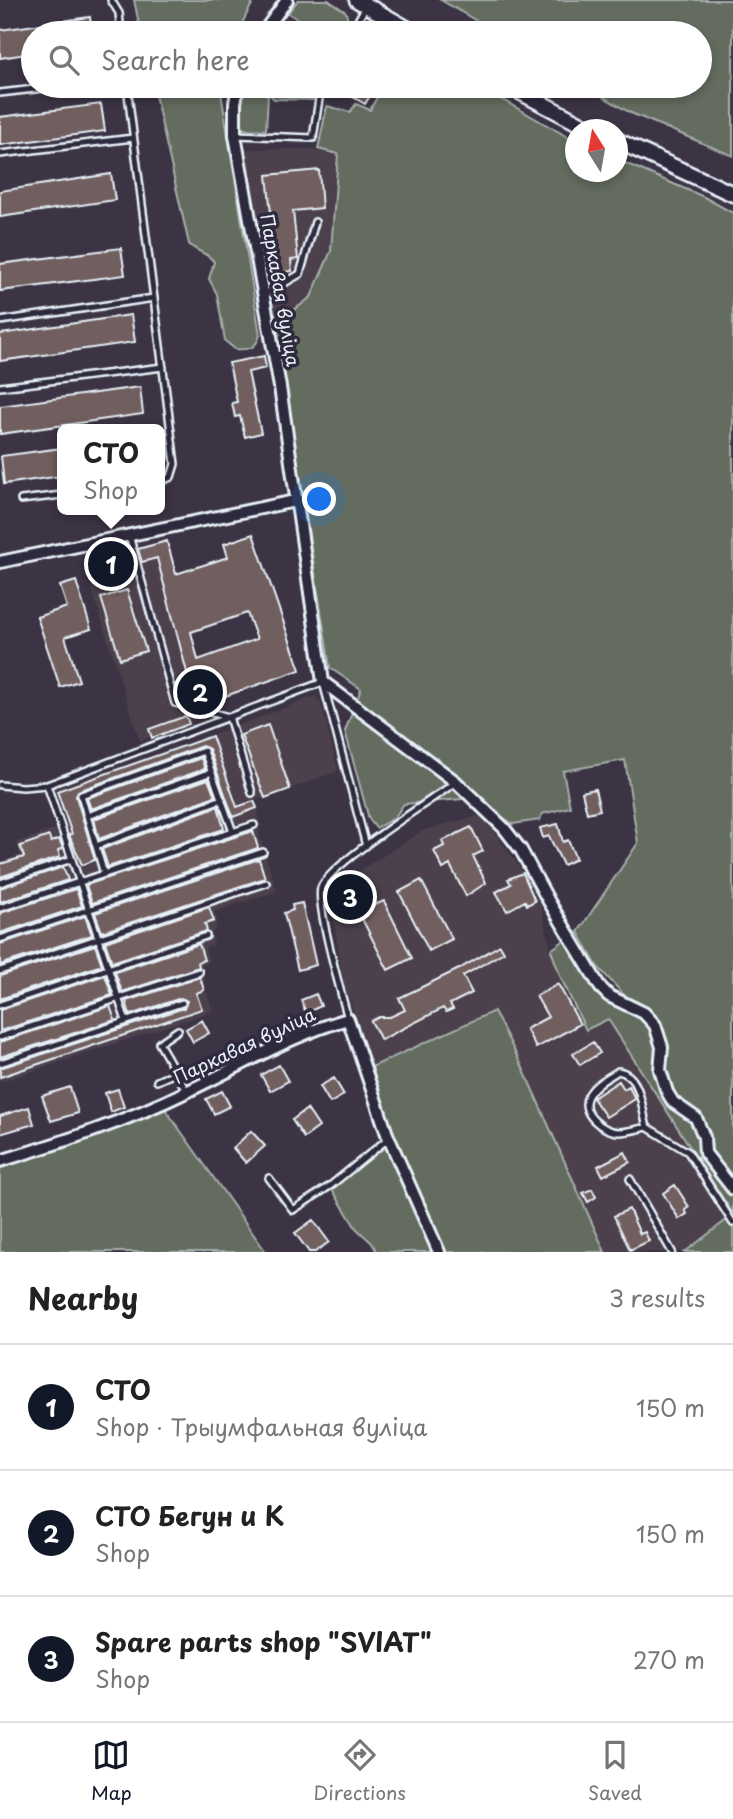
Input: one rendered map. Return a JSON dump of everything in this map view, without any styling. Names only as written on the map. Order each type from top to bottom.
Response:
[{"type":"main road","points":[[362,3],[394,21]]},
{"type":"main road","points":[[532,98],[572,119]]},
{"type":"main road","points":[[628,146],[733,194]]},
{"type":"street","points":[[272,21],[287,0]]},
{"type":"street","name":"Паркавая вуліца","points":[[236,98],[235,135],[280,387],[323,682]]},
{"type":"street","points":[[0,562],[295,501]]},
{"type":"street","points":[[323,682],[456,782],[489,812],[521,850],[600,987],[609,996],[644,1013],[655,1025],[662,1048],[660,1070],[667,1092],[673,1102],[696,1118],[704,1137],[705,1153],[733,1189]]},
{"type":"street","points":[[348,1019],[389,1138],[439,1252]]},
{"type":"street","name":"Паркавая вуліца","points":[[0,1161],[122,1119],[187,1092],[319,1027],[348,1019]]},
{"type":"lane","points":[[111,0],[119,13],[120,21]]},
{"type":"lane","points":[[355,21],[362,3]]},
{"type":"lane","points":[[0,93],[21,91]]},
{"type":"lane","points":[[128,98],[175,464],[171,477],[165,480]]},
{"type":"lane","points":[[235,135],[313,138],[319,98]]},
{"type":"lane","points":[[0,154],[133,138]]},
{"type":"lane","points":[[264,295],[300,274],[315,222]]},
{"type":"lane","points":[[0,321],[153,298]]},
{"type":"lane","points":[[0,387],[163,367]]},
{"type":"lane","points":[[21,500],[57,496]]},
{"type":"lane","points":[[128,535],[174,703],[229,717]]},
{"type":"lane","points":[[0,785],[47,785],[323,682],[366,846]]},
{"type":"lane","points":[[229,717],[252,793]]},
{"type":"lane","points":[[104,874],[80,795],[204,751],[233,832]]},
{"type":"lane","points":[[87,816],[212,772]]},
{"type":"lane","points":[[348,1019],[320,892],[322,884],[328,876],[366,846],[456,782]]},
{"type":"lane","points":[[47,785],[126,1021]]},
{"type":"lane","points":[[96,846],[222,799]]},
{"type":"lane","points":[[0,908],[254,825]]},
{"type":"lane","points":[[0,939],[263,852]]},
{"type":"lane","points":[[0,883],[72,859]]},
{"type":"lane","points":[[0,971],[266,883]]},
{"type":"lane","points":[[0,1005],[206,936]]},
{"type":"lane","points":[[0,1037],[199,972]]},
{"type":"lane","points":[[0,1063],[183,1003]]},
{"type":"lane","points":[[178,1030],[159,1043],[187,1092]]},
{"type":"lane","points":[[647,1127],[636,1082],[627,1073],[618,1071],[596,1086],[587,1098],[587,1110],[596,1124],[617,1133],[647,1127],[688,1152],[733,1223]]},
{"type":"lane","points":[[157,1081],[175,1073]]},
{"type":"lane","points":[[269,1178],[293,1210],[330,1186],[389,1138]]},
{"type":"lane","points":[[630,1180],[672,1252]]},
{"type":"shaded area","points":[[246,149],[318,149],[338,154],[331,251],[311,297],[294,310],[271,314]]},
{"type":"shaded area","points":[[167,540],[213,715],[140,741],[83,562]]},
{"type":"shaded area","points":[[315,696],[321,703],[338,771],[266,798],[255,799],[259,835],[277,891],[214,912],[217,921],[215,931],[211,933],[214,944],[205,947],[209,962],[201,966],[205,981],[203,983],[213,1011],[0,1082],[0,862],[20,855],[17,842],[67,825],[55,789],[213,735]]},
{"type":"shaded area","points":[[482,815],[523,872],[541,907],[561,978],[585,1029],[608,1018],[733,1214],[685,1252],[605,1252],[522,1066],[494,1012],[371,1067],[343,979],[329,890],[424,830]]},
{"type":"green space","points":[[134,0],[254,0],[243,21],[138,21]]},
{"type":"green space","points":[[298,0],[328,0],[346,12],[348,21],[301,21],[288,13]]},
{"type":"green space","points":[[441,0],[733,0],[733,156],[631,113],[605,98],[712,98],[712,21],[477,21]]},
{"type":"green space","points":[[156,98],[222,98],[260,335],[251,348],[235,349],[225,341],[217,294],[209,279],[214,262],[189,244]]},
{"type":"green space","points":[[242,98],[268,98],[266,130],[244,129],[241,126]]},
{"type":"green space","points":[[273,98],[314,98],[314,100]]},
{"type":"green space","points":[[376,98],[499,98],[565,135],[565,182],[628,182],[628,164],[704,197],[733,213],[733,1178],[712,1153],[710,1135],[701,1114],[673,1093],[666,1076],[667,1054],[660,1024],[647,1007],[624,995],[597,966],[578,932],[638,843],[625,760],[563,771],[570,807],[542,814],[540,820],[513,824],[474,798],[404,804],[394,818],[376,828],[369,819],[345,731],[361,689],[330,668],[274,314],[294,310],[311,297],[331,251],[338,154],[318,149],[327,106],[350,112],[356,104],[370,110]]},
{"type":"green space","points":[[570,936],[600,987],[655,1025],[667,1092],[696,1118],[705,1153],[733,1189],[733,1214],[608,1019],[586,1030],[551,950]]},
{"type":"green space","points":[[494,1011],[522,1066],[605,1252],[377,1252],[372,1243],[356,1228],[330,1186],[389,1138],[365,1070]]},
{"type":"green space","points":[[161,1103],[266,1252],[0,1252],[0,1161]]},
{"type":"green space","points":[[733,1215],[733,1252],[685,1252],[729,1218]]},
{"type":"building","points":[[90,17],[90,21],[62,21]]},
{"type":"building","points":[[21,27],[21,55],[0,58],[0,30]]},
{"type":"building","points":[[355,98],[369,98],[365,104]]},
{"type":"building","points":[[101,104],[105,131],[0,145],[0,117]]},
{"type":"building","points":[[319,170],[322,208],[293,211],[298,259],[291,260],[292,271],[277,273],[267,175]]},
{"type":"building","points":[[111,174],[115,200],[0,217],[0,191]]},
{"type":"building","points":[[121,248],[125,275],[0,291],[0,264]]},
{"type":"building","points":[[131,315],[135,342],[0,361],[0,334]]},
{"type":"building","points":[[264,356],[266,368],[248,372],[261,433],[245,437],[240,416],[235,417],[232,403],[237,402],[229,363]]},
{"type":"building","points":[[140,387],[143,414],[0,434],[0,406]]},
{"type":"building","points":[[57,449],[57,477],[4,484],[1,456]]},
{"type":"building","points":[[253,534],[300,670],[214,700],[195,703],[157,558],[142,562],[138,549],[167,541],[176,574],[228,557],[224,544]],"holes":[[[247,613],[257,639],[198,660],[191,632]]]},
{"type":"building","points":[[129,554],[132,564],[92,574],[89,564]]},
{"type":"building","points":[[76,581],[91,629],[65,637],[79,681],[60,687],[37,617],[67,607],[60,586]]},
{"type":"building","points":[[127,590],[146,651],[120,659],[101,598]]},
{"type":"building","points":[[186,716],[189,724],[152,738],[149,729]]},
{"type":"building","points":[[268,725],[290,789],[265,798],[241,735]]},
{"type":"building","points":[[212,736],[237,807],[254,801],[257,808],[233,817],[209,749],[202,746],[78,791],[76,796],[95,860],[82,865],[69,835],[72,834],[57,791]]},
{"type":"building","points":[[201,758],[205,769],[91,809],[87,798]]},
{"type":"building","points":[[208,779],[215,796],[99,839],[94,819]]},
{"type":"building","points":[[595,789],[600,810],[587,813],[582,792]]},
{"type":"building","points":[[218,806],[224,829],[108,867],[102,849]]},
{"type":"building","points":[[558,824],[563,842],[568,840],[576,859],[563,865],[549,836],[543,838],[540,828]]},
{"type":"building","points":[[471,827],[483,851],[473,856],[486,883],[466,896],[450,865],[443,869],[434,851],[444,846],[442,841]]},
{"type":"building","points":[[253,831],[258,848],[92,903],[86,885]]},
{"type":"building","points":[[49,836],[51,842],[59,839],[63,848],[58,850],[60,857],[0,877],[0,864],[24,857],[20,846]]},
{"type":"building","points":[[259,859],[265,878],[102,932],[95,913]]},
{"type":"building","points":[[63,867],[68,880],[0,902],[0,888]]},
{"type":"building","points":[[523,873],[535,901],[527,905],[525,901],[507,911],[496,892],[511,884],[508,879]]},
{"type":"building","points":[[421,880],[452,939],[429,951],[399,892]]},
{"type":"building","points":[[355,881],[370,907],[384,901],[412,958],[388,970],[356,907],[345,913],[334,893]]},
{"type":"building","points":[[76,889],[82,906],[0,933],[0,913]]},
{"type":"building","points":[[302,903],[316,965],[298,970],[284,913],[293,910],[292,905]]},
{"type":"building","points":[[209,907],[214,921],[205,924],[207,931],[112,962],[105,942]]},
{"type":"building","points":[[85,916],[92,935],[0,965],[0,944]]},
{"type":"building","points":[[199,944],[204,960],[198,962],[199,967],[122,992],[115,972]]},
{"type":"building","points":[[95,945],[102,965],[0,999],[0,976]]},
{"type":"building","points":[[500,945],[504,952],[463,976],[472,993],[450,1004],[453,1009],[446,1012],[443,1008],[381,1040],[371,1021],[405,1010],[399,998],[459,969]]},
{"type":"building","points":[[105,975],[112,995],[0,1031],[0,1010]]},
{"type":"building","points":[[200,977],[204,990],[196,993],[202,1009],[0,1077],[0,1068],[184,1008],[187,1001],[181,998],[130,1015],[126,1001]]},
{"type":"building","points":[[558,984],[580,1024],[536,1048],[526,1029],[548,1017],[536,996]]},
{"type":"building","points":[[316,994],[321,1006],[306,1013],[301,1000]]},
{"type":"building","points":[[110,1006],[115,1020],[0,1057],[0,1042]]},
{"type":"building","points":[[202,1020],[209,1033],[193,1042],[186,1029]]},
{"type":"building","points":[[593,1042],[600,1053],[580,1065],[573,1054]]},
{"type":"building","points":[[279,1065],[288,1081],[270,1091],[261,1075]]},
{"type":"building","points":[[334,1078],[344,1095],[330,1103],[320,1086]]},
{"type":"building","points":[[619,1081],[624,1089],[629,1086],[635,1099],[606,1117],[593,1098]]},
{"type":"building","points":[[70,1087],[78,1113],[51,1121],[42,1096]]},
{"type":"building","points":[[118,1089],[124,1107],[111,1112],[105,1093]]},
{"type":"building","points":[[222,1091],[230,1106],[214,1114],[206,1099]]},
{"type":"building","points":[[29,1107],[34,1124],[0,1134],[0,1116]]},
{"type":"building","points":[[307,1109],[319,1127],[304,1138],[292,1120]]},
{"type":"building","points":[[251,1131],[265,1146],[246,1163],[233,1148]]},
{"type":"building","points":[[625,1152],[630,1162],[603,1176],[598,1166]]},
{"type":"building","points":[[675,1185],[689,1207],[685,1210],[687,1214],[679,1219],[663,1193]]},
{"type":"building","points":[[592,1189],[596,1197],[588,1202],[583,1193]]},
{"type":"building","points":[[629,1209],[640,1234],[645,1232],[649,1241],[630,1250],[614,1216]]},
{"type":"building","points":[[313,1220],[329,1242],[315,1252],[309,1252],[295,1233]]},
{"type":"place","name":"СТО","points":[[111,564]]},
{"type":"place","name":"СТО Бегун и К","points":[[200,692]]},
{"type":"place","name":"Spare parts shop \"SVIAT\"","points":[[350,897]]}]
